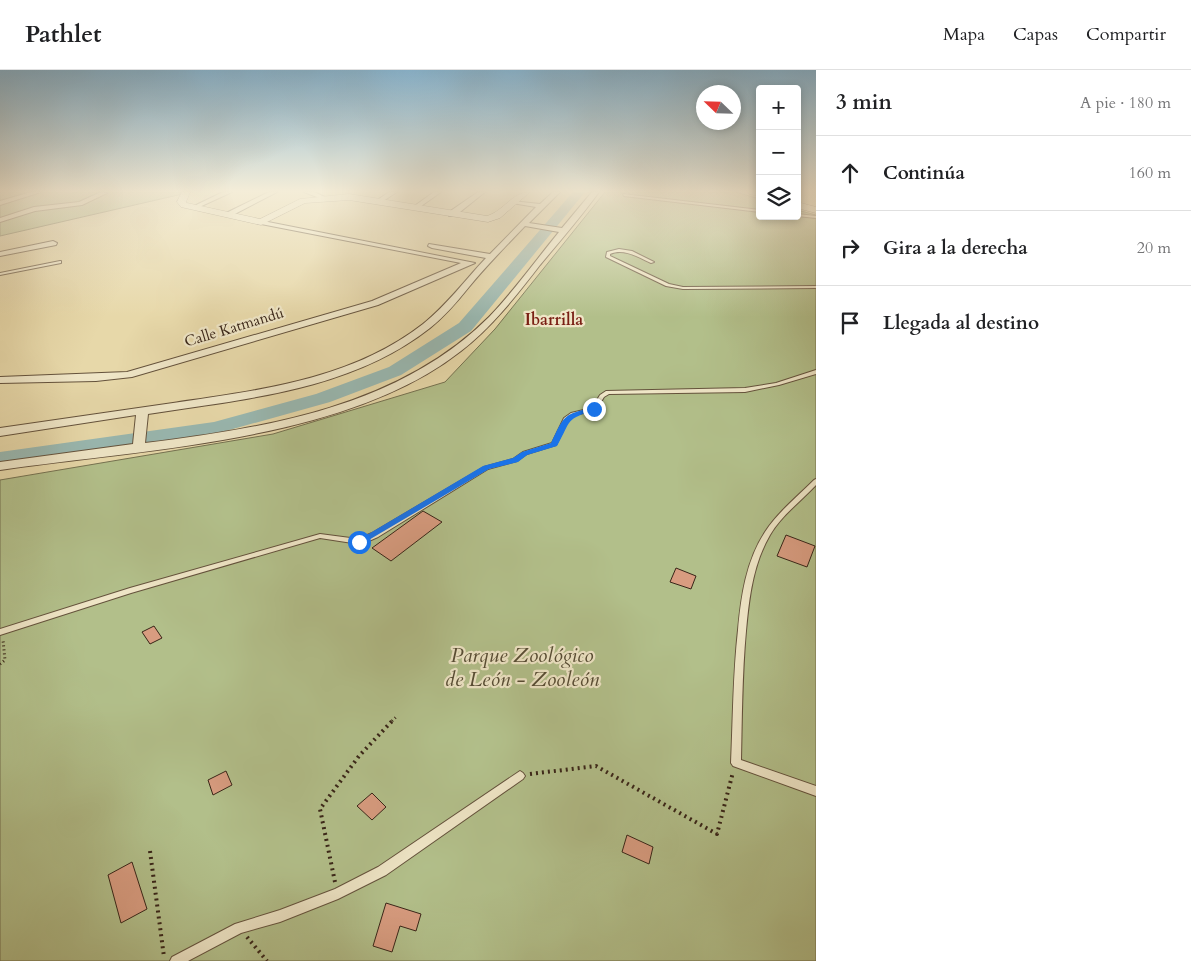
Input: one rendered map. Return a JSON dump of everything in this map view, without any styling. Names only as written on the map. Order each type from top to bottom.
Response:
[{"type":"street","points":[[319,234],[484,266]]},
{"type":"street","points":[[359,234],[493,257]]},
{"type":"street","points":[[0,432],[142,413],[276,391],[306,384],[357,365],[408,340],[444,311],[514,234]]},
{"type":"street","points":[[0,466],[140,443],[227,435],[294,420],[381,392],[446,358],[493,318],[559,234]]},
{"type":"street","points":[[0,254],[54,243]]},
{"type":"street","name":"Calle Katmandú","points":[[0,380],[32,377],[110,378],[128,375],[375,302],[469,263]]},
{"type":"street","points":[[140,443],[142,413]]},
{"type":"lane","points":[[652,262],[629,252],[613,250],[608,253],[608,257],[655,279],[682,288],[816,287]]},
{"type":"lane","points":[[0,274],[60,262]]},
{"type":"lane","points":[[1,632],[130,591],[320,536],[359,542],[486,468],[515,460],[525,453],[554,444],[566,419],[573,414],[594,409],[602,396],[608,392],[745,390],[777,384],[816,372]]},
{"type":"lane","points":[[816,480],[766,534],[752,567],[743,610],[736,763],[816,790]]},
{"type":"lane","points":[[176,961],[239,928],[280,916],[338,893],[382,871],[520,776]]},
{"type":"path","points":[[0,664],[5,660],[1,632]]},
{"type":"path","points":[[338,893],[320,809],[359,756],[396,717]]},
{"type":"path","points":[[520,776],[596,766],[716,834],[736,763]]},
{"type":"path","points":[[150,851],[164,961]]},
{"type":"path","points":[[239,928],[267,961]]},
{"type":"green space","name":"Parque Zoológico de León - Zooleón","points":[[572,234],[816,234],[816,961],[0,961],[0,480],[273,434],[445,382],[495,329]]},
{"type":"building","points":[[423,511],[442,522],[391,561],[372,548]]},
{"type":"building","points":[[786,535],[815,546],[807,567],[777,556]]},
{"type":"building","points":[[676,568],[696,576],[691,589],[670,582]]},
{"type":"building","points":[[154,626],[162,638],[150,644],[142,632]]},
{"type":"building","points":[[226,771],[232,785],[213,795],[208,780]]},
{"type":"building","points":[[372,793],[386,807],[372,820],[357,806]]},
{"type":"building","points":[[627,835],[653,847],[649,864],[622,852]]},
{"type":"building","points":[[132,862],[147,909],[121,923],[108,875]]},
{"type":"building","points":[[386,903],[421,914],[416,931],[400,926],[392,952],[373,946]]},
{"type":"waterway","points":[[0,458],[215,428],[323,398],[395,371],[465,327],[545,234]]},
{"type":"district","name":"Ibarrilla","points":[[554,319]]},
{"type":"route","points":[[359,542],[375,535],[486,468],[515,460],[525,453],[554,444],[566,419],[573,414],[594,409]]}]
